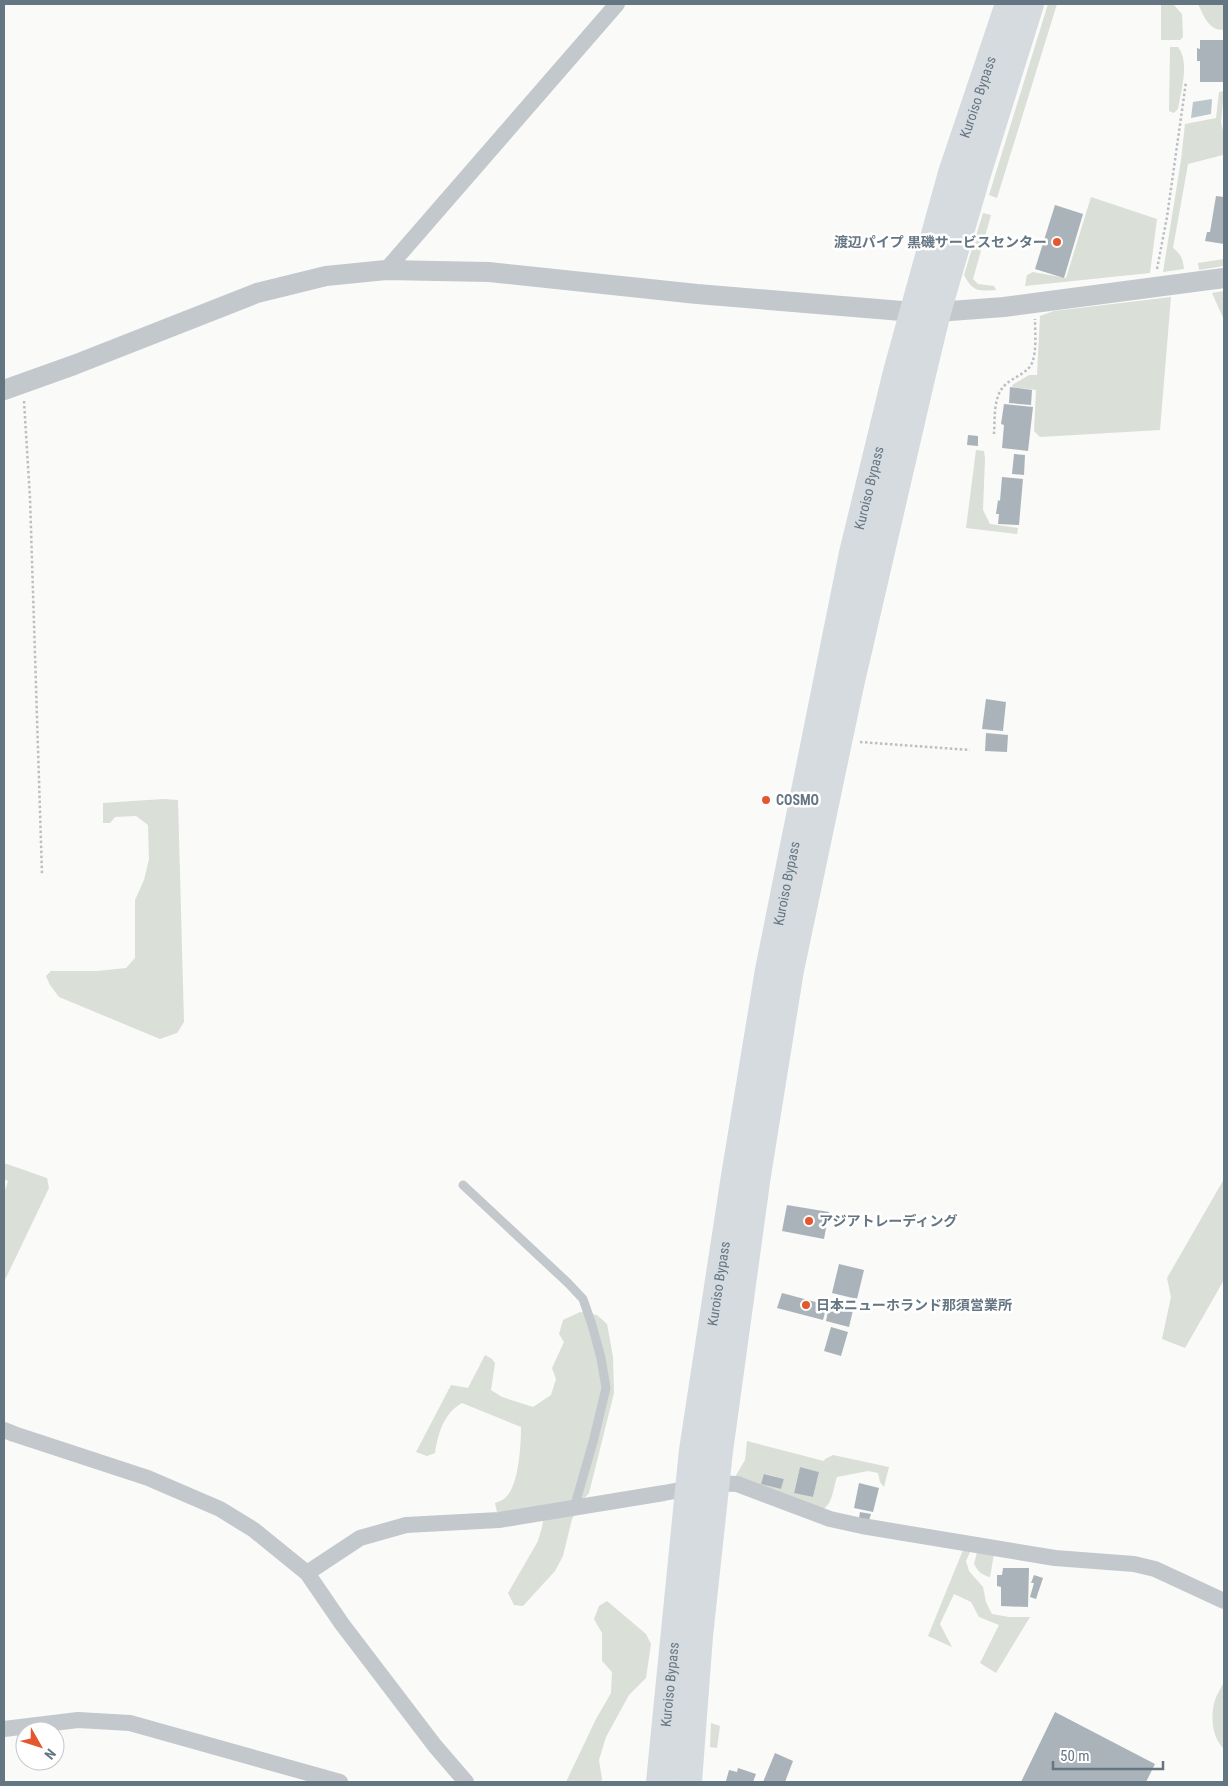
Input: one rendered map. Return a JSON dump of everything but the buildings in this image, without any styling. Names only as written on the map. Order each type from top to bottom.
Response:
[{"type":"highway","name":"Kuroiso Bypass","points":[[688,1782],[698,1636],[719,1451],[762,1145],[790,970],[838,741],[922,374],[926,312],[952,173],[1008,4]]},
{"type":"highway","name":"Kuroiso Bypass","points":[[660,1782],[693,1450],[735,1176],[769,970],[853,553],[897,372],[926,312],[974,186],[1030,4]]},
{"type":"street","points":[[386,270],[617,4]]},
{"type":"street","points":[[4,390],[256,293],[326,276],[386,270],[489,272],[697,294],[926,312],[1035,303],[1224,278]]},
{"type":"street","points":[[4,1430],[148,1478],[220,1509],[254,1530],[307,1573],[342,1624],[435,1746],[466,1782]]},
{"type":"street","points":[[307,1573],[360,1538],[406,1525],[500,1520],[716,1483],[737,1484],[803,1510],[830,1519],[862,1526],[1054,1558],[1134,1564],[1155,1569],[1224,1601]]},
{"type":"street","points":[[4,1729],[78,1720],[130,1723],[340,1782]]},
{"type":"lane","points":[[463,1185],[568,1282],[583,1299],[592,1325],[601,1358],[606,1388],[574,1508]]},
{"type":"path","points":[[1154,288],[1167,217],[1186,82]]},
{"type":"path","points":[[994,434],[997,402],[1001,390],[1005,384],[1031,366],[1034,358],[1035,303]]},
{"type":"path","points":[[23,384],[30,498],[42,874]]},
{"type":"path","points":[[838,741],[970,750]]},
{"type":"shaded area","points":[[1048,4],[1057,4],[997,198],[989,195]]},
{"type":"shaded area","points":[[1161,4],[1174,5],[1182,14],[1183,37],[1180,40],[1161,40]]},
{"type":"shaded area","points":[[1198,4],[1224,4],[1224,30],[1210,25]]},
{"type":"shaded area","points":[[1170,47],[1178,47],[1182,53],[1184,68],[1178,109],[1174,113],[1169,111]]},
{"type":"shaded area","points":[[1224,91],[1221,122],[1224,135],[1224,153],[1223,155],[1188,164],[1173,248],[1181,257],[1184,269],[1163,272],[1185,124],[1216,118],[1219,92]]},
{"type":"shaded area","points":[[1212,99],[1211,114],[1191,118],[1193,102]]},
{"type":"shaded area","points":[[1091,197],[1157,219],[1150,273],[1025,286],[1027,275],[1033,272],[1066,278]]},
{"type":"shaded area","points":[[983,213],[991,215],[973,279],[978,284],[994,286],[996,290],[977,289],[970,285],[964,275]]},
{"type":"shaded area","points":[[1224,259],[1224,266],[1199,270],[1198,263]]},
{"type":"shaded area","points":[[1224,291],[1224,320],[1212,293]]},
{"type":"shaded area","points":[[1171,297],[1160,430],[1040,437],[1034,431],[1036,390],[1013,387],[1012,385],[1029,375],[1037,375],[1040,316],[1054,311]]},
{"type":"shaded area","points":[[976,450],[984,451],[985,458],[983,510],[990,524],[1018,528],[1017,534],[966,528]]},
{"type":"shaded area","points":[[163,799],[178,800],[184,1022],[177,1033],[160,1039],[59,997],[46,976],[51,971],[97,971],[126,968],[135,958],[135,900],[144,880],[149,859],[148,825],[136,816],[115,817],[110,823],[103,823],[103,803]]},
{"type":"shaded area","points":[[4,1163],[47,1178],[49,1188],[4,1282],[4,1191],[8,1181],[4,1179]]},
{"type":"shaded area","points":[[1224,1179],[1224,1280],[1185,1348],[1162,1339],[1171,1297],[1167,1278]]},
{"type":"shaded area","points":[[580,1312],[597,1315],[607,1324],[613,1357],[614,1393],[589,1493],[581,1502],[572,1519],[563,1556],[555,1571],[523,1606],[514,1605],[508,1593],[538,1541],[545,1509],[497,1512],[495,1503],[505,1498],[514,1483],[518,1464],[521,1427],[462,1403],[446,1418],[438,1438],[435,1453],[427,1456],[416,1452],[451,1385],[468,1388],[485,1355],[495,1363],[491,1390],[502,1397],[533,1407],[551,1395],[556,1379],[552,1368],[564,1342],[559,1334],[563,1320]]},
{"type":"shaded area","points":[[747,1441],[824,1461],[833,1455],[889,1467],[884,1487],[880,1482],[878,1473],[868,1471],[837,1477],[831,1500],[822,1510],[735,1477],[745,1460]],"holes":[[[800,1467],[819,1472],[813,1497],[794,1492]],[[765,1474],[784,1479],[781,1489],[762,1484]]]},
{"type":"shaded area","points":[[963,1550],[970,1552],[966,1561],[969,1571],[983,1587],[986,1602],[992,1614],[1009,1617],[1030,1617],[996,1673],[980,1663],[999,1625],[979,1617],[971,1602],[954,1594],[940,1624],[952,1647],[928,1636]]},
{"type":"shaded area","points":[[977,1552],[994,1554],[990,1577],[980,1572],[974,1564]]},
{"type":"shaded area","points":[[607,1601],[646,1634],[651,1644],[646,1678],[629,1695],[606,1737],[599,1760],[601,1782],[566,1782],[596,1719],[611,1693],[612,1672],[602,1661],[602,1633],[594,1619],[599,1606]]},
{"type":"shaded area","points":[[1224,1682],[1224,1749],[1217,1739],[1212,1720],[1215,1700]]},
{"type":"shaded area","points":[[711,1723],[720,1726],[717,1748],[710,1747]]},
{"type":"place","name":"渡辺パイプ 黒磯サービスセンター","points":[[1057,242]]},
{"type":"place","name":"COSMO","points":[[766,800]]},
{"type":"place","name":"アジアトレーディング","points":[[809,1221]]},
{"type":"place","name":"日本ニューホランド那須営業所","points":[[806,1305]]}]
